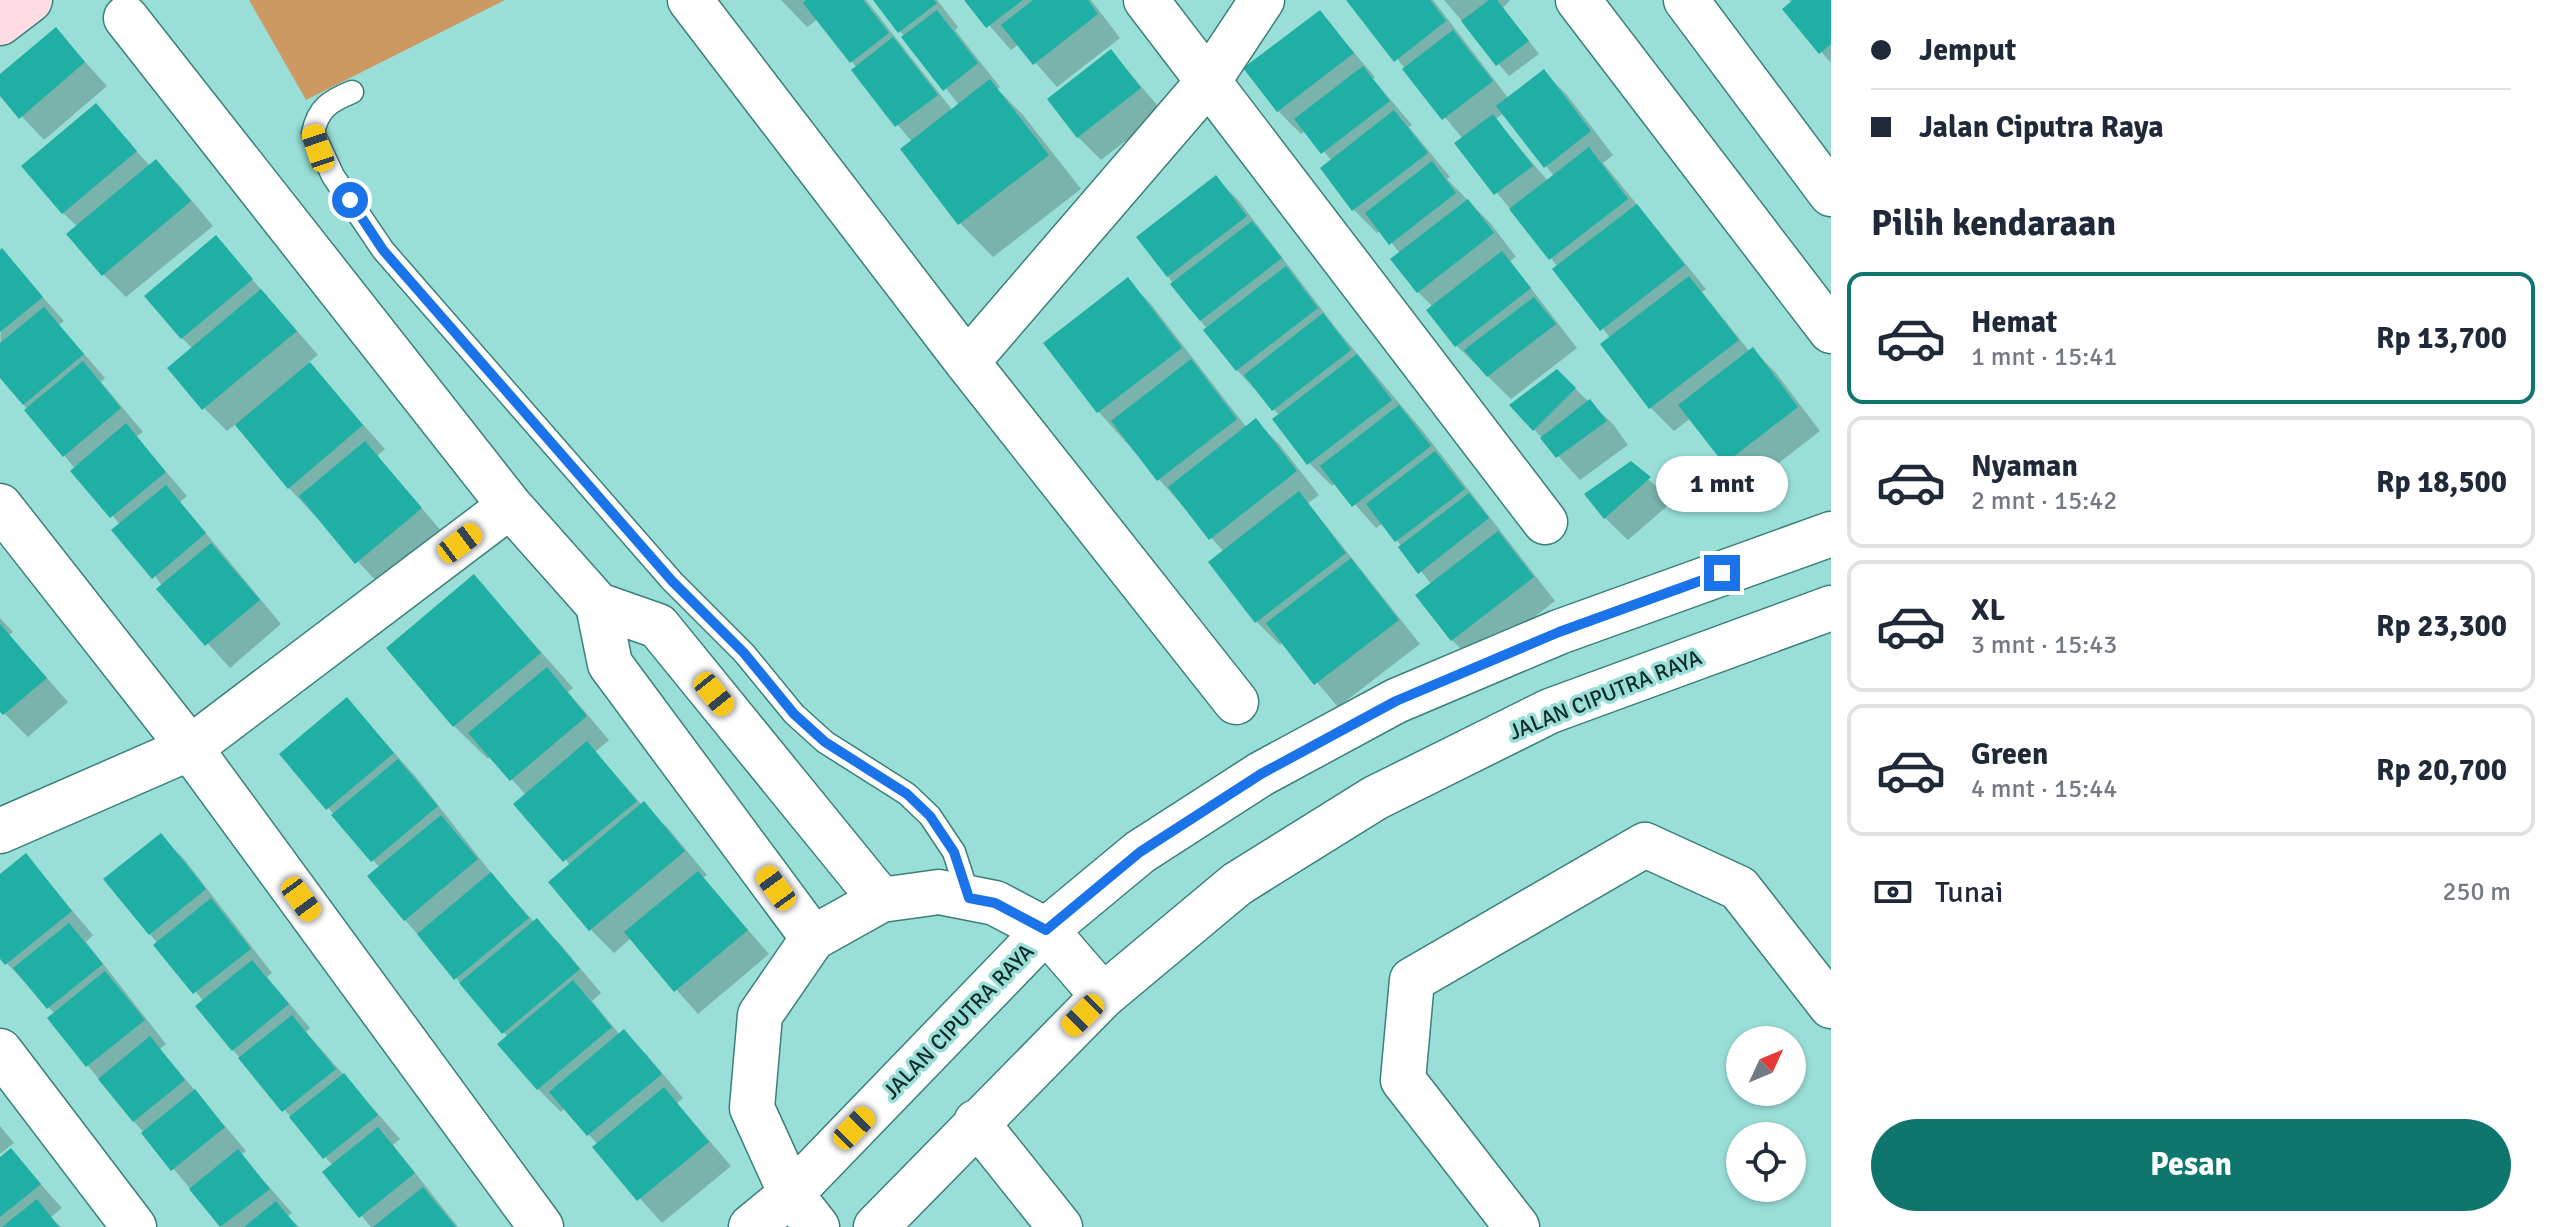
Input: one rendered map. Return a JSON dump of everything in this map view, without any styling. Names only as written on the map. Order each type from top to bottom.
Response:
[{"type":"street","points":[[0,23],[30,0]]},
{"type":"street","points":[[690,0],[967,362],[1236,702]]},
{"type":"street","points":[[1146,0],[1545,522]]},
{"type":"street","points":[[967,362],[1207,83],[1262,0]]},
{"type":"street","points":[[1578,0],[1831,331]]},
{"type":"street","points":[[1686,0],[1831,194]]},
{"type":"street","points":[[126,18],[510,506],[598,605],[658,626],[881,900]]},
{"type":"street","points":[[0,506],[190,748],[541,1227]]},
{"type":"street","points":[[0,831],[190,748],[510,506]]},
{"type":"street","name":"JALAN CIPUTRA RAYA","points":[[751,1227],[804,1210],[1046,930],[1140,852],[1261,774],[1396,701],[1559,632],[1831,534]]},
{"type":"street","points":[[598,605],[610,664],[813,938]]},
{"type":"street","name":"JALAN CIPUTRA RAYA","points":[[876,1227],[1103,996],[1237,884],[1375,798],[1550,711],[1831,608]]},
{"type":"street","points":[[1517,1227],[1403,1080],[1412,980],[1645,845],[1739,888],[1831,1006]]},
{"type":"street","points":[[804,1210],[752,1108],[760,1015],[813,938],[881,900],[939,892],[995,903],[1046,930],[1103,996]]},
{"type":"street","points":[[0,1051],[134,1227]]},
{"type":"street","points":[[976,1122],[1060,1227]]},
{"type":"lane","points":[[352,92],[332,100],[319,112],[313,133],[333,176],[383,250],[672,581],[744,653],[794,714],[825,742],[907,794],[930,816],[954,852],[969,898]]},
{"type":"shaded area","points":[[249,0],[505,0],[306,100]]},
{"type":"building","points":[[806,0],[863,0],[889,33],[850,63],[803,3]]},
{"type":"building","points":[[873,0],[934,0],[937,3],[898,33]]},
{"type":"building","points":[[964,0],[1023,0],[986,28]]},
{"type":"building","points":[[1033,0],[1088,0],[1098,14],[1033,65],[1001,25]]},
{"type":"building","points":[[1346,0],[1430,0],[1446,21],[1394,62]]},
{"type":"building","points":[[1489,0],[1497,0],[1529,41],[1496,66],[1461,21]]},
{"type":"building","points":[[1793,0],[1831,0],[1831,44],[1819,54],[1782,9]]},
{"type":"building","points":[[937,10],[978,63],[943,91],[901,37]]},
{"type":"building","points":[[1320,10],[1354,53],[1277,112],[1243,68]]},
{"type":"building","points":[[56,27],[85,62],[19,119],[0,96],[0,74]]},
{"type":"building","points":[[1453,30],[1493,81],[1442,120],[1402,69]]},
{"type":"building","points":[[893,37],[938,95],[895,127],[851,70]]},
{"type":"building","points":[[1111,49],[1141,88],[1077,138],[1047,99]]},
{"type":"building","points":[[1363,66],[1390,101],[1321,154],[1294,119]]},
{"type":"building","points":[[1544,69],[1591,131],[1544,168],[1496,106]]},
{"type":"building","points":[[990,79],[1049,155],[958,225],[900,149]]},
{"type":"building","points":[[96,103],[137,151],[62,214],[21,166]]},
{"type":"building","points":[[1394,110],[1428,153],[1352,211],[1320,168]]},
{"type":"building","points":[[1493,114],[1533,166],[1494,195],[1454,143]]},
{"type":"building","points":[[1589,147],[1628,199],[1549,260],[1509,209]]},
{"type":"building","points":[[156,159],[191,201],[102,276],[66,234]]},
{"type":"building","points":[[1432,161],[1456,193],[1389,245],[1365,213]]},
{"type":"building","points":[[1216,175],[1247,216],[1167,277],[1136,237]]},
{"type":"building","points":[[1468,199],[1494,233],[1417,293],[1390,259]]},
{"type":"building","points":[[1637,204],[1685,265],[1600,331],[1552,269]]},
{"type":"building","points":[[1252,221],[1282,258],[1200,321],[1170,284]]},
{"type":"building","points":[[216,235],[253,279],[181,339],[144,296]]},
{"type":"building","points":[[2,248],[43,297],[0,332],[0,250]]},
{"type":"building","points":[[1502,251],[1531,288],[1455,347],[1426,310]]},
{"type":"building","points":[[1286,266],[1318,308],[1236,371],[1203,330]]},
{"type":"building","points":[[1689,276],[1739,340],[1649,409],[1600,344]]},
{"type":"building","points":[[1128,277],[1182,348],[1097,413],[1043,343]]},
{"type":"building","points":[[261,289],[297,331],[202,410],[167,368]]},
{"type":"building","points":[[1534,297],[1556,324],[1487,377],[1464,350]]},
{"type":"building","points":[[44,307],[84,354],[23,405],[0,378],[0,343]]},
{"type":"building","points":[[1323,313],[1351,350],[1272,411],[1244,375]]},
{"type":"building","points":[[1753,347],[1798,407],[1724,464],[1678,405]]},
{"type":"building","points":[[1357,354],[1392,400],[1307,465],[1272,419]]},
{"type":"building","points":[[1191,359],[1237,419],[1157,481],[1111,421]]},
{"type":"building","points":[[83,361],[121,408],[63,457],[24,410]]},
{"type":"building","points":[[310,362],[363,425],[288,489],[235,425]]},
{"type":"building","points":[[1557,369],[1576,388],[1533,431],[1509,405]]},
{"type":"building","points":[[1590,399],[1607,421],[1556,458],[1540,438]]},
{"type":"building","points":[[1399,405],[1431,446],[1352,507],[1320,466]]},
{"type":"building","points":[[1256,418],[1297,471],[1209,540],[1168,487]]},
{"type":"building","points":[[126,423],[166,472],[110,518],[70,471]]},
{"type":"building","points":[[365,441],[422,508],[355,564],[299,496]]},
{"type":"building","points":[[1435,451],[1465,489],[1395,542],[1366,504]]},
{"type":"building","points":[[1631,461],[1651,477],[1604,519],[1584,494]]},
{"type":"building","points":[[166,485],[206,533],[152,579],[111,530]]},
{"type":"building","points":[[1299,491],[1346,553],[1255,623],[1208,562]]},
{"type":"building","points":[[1469,493],[1489,518],[1418,574],[1398,547]]},
{"type":"building","points":[[1498,531],[1534,577],[1451,641],[1415,595]]},
{"type":"building","points":[[211,543],[260,600],[205,646],[156,589]]},
{"type":"building","points":[[1351,558],[1399,620],[1314,685],[1266,623]]},
{"type":"building","points":[[474,574],[541,653],[453,727],[386,648]]},
{"type":"building","points":[[0,624],[47,678],[3,715],[0,712]]},
{"type":"building","points":[[547,667],[587,716],[510,781],[468,733]]},
{"type":"building","points":[[347,697],[394,753],[326,810],[279,754]]},
{"type":"building","points":[[587,741],[637,801],[563,862],[513,804]]},
{"type":"building","points":[[398,759],[438,806],[371,862],[331,815]]},
{"type":"building","points":[[644,801],[685,851],[589,931],[548,882]]},
{"type":"building","points":[[441,815],[478,859],[404,921],[367,876]]},
{"type":"building","points":[[161,833],[206,889],[149,935],[103,879]]},
{"type":"building","points":[[26,853],[72,911],[5,965],[0,959],[0,874]]},
{"type":"building","points":[[698,871],[748,930],[674,992],[624,932]]},
{"type":"building","points":[[491,872],[529,918],[454,980],[417,934]]},
{"type":"building","points":[[211,898],[251,949],[193,994],[153,945]]},
{"type":"building","points":[[537,918],[580,969],[502,1034],[459,983]]},
{"type":"building","points":[[69,923],[103,964],[47,1009],[13,968]]},
{"type":"building","points":[[252,960],[289,1004],[232,1051],[195,1006]]},
{"type":"building","points":[[105,971],[145,1020],[86,1067],[47,1018]]},
{"type":"building","points":[[573,980],[612,1027],[537,1090],[497,1044]]},
{"type":"building","points":[[292,1015],[336,1069],[282,1112],[238,1058]]},
{"type":"building","points":[[624,1029],[662,1074],[587,1136],[549,1092]]},
{"type":"building","points":[[150,1036],[185,1080],[133,1122],[98,1079]]},
{"type":"building","points":[[344,1073],[378,1115],[323,1159],[289,1117]]},
{"type":"building","points":[[664,1087],[709,1142],[637,1201],[592,1147]]},
{"type":"building","points":[[195,1089],[225,1127],[171,1171],[141,1133]]},
{"type":"building","points":[[378,1127],[415,1173],[359,1218],[322,1172]]},
{"type":"building","points":[[11,1148],[41,1184],[0,1217],[0,1157]]},
{"type":"building","points":[[238,1149],[270,1189],[220,1227],[189,1189]]},
{"type":"building","points":[[423,1187],[456,1227],[373,1227]]},
{"type":"building","points":[[37,1199],[59,1227],[2,1227]]},
{"type":"building","points":[[276,1201],[297,1227],[244,1227]]},
{"type":"route","points":[[350,200],[383,250],[672,581],[744,653],[794,714],[825,742],[907,794],[930,816],[954,852],[969,898],[995,903],[1046,930],[1140,852],[1261,774],[1396,701],[1559,632],[1722,573]]}]
